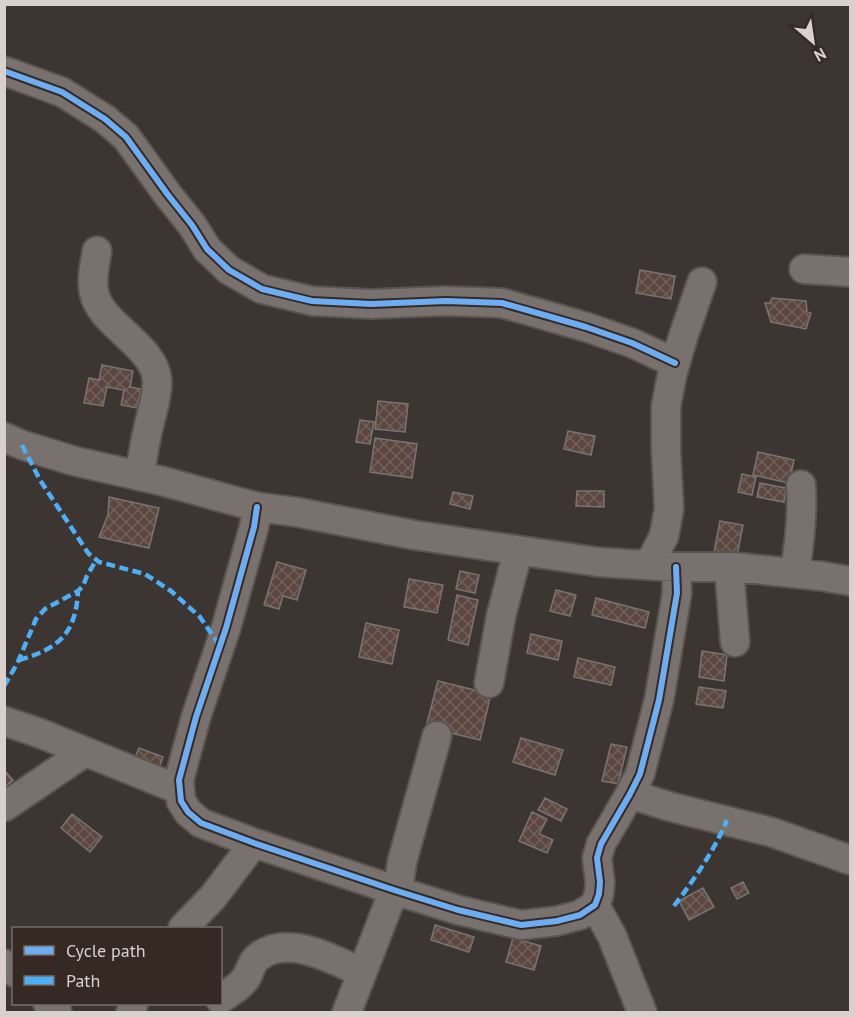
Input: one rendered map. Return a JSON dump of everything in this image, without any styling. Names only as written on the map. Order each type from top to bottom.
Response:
[{"type":"street","points":[[4,71],[62,92],[105,119],[126,137],[192,225],[207,249],[229,270],[262,289],[312,302],[502,303],[586,327],[632,343],[675,363]]},
{"type":"street","points":[[97,251],[93,276],[94,294],[107,316],[148,357],[157,381],[155,402],[139,476]]},
{"type":"street","points":[[804,269],[850,272]]},
{"type":"street","points":[[257,507],[254,527],[226,628],[196,717],[179,780],[181,801],[188,812],[201,823],[254,843],[396,891],[458,909],[521,924],[556,921],[580,915],[595,904],[599,894],[597,858],[601,844],[640,774],[659,700],[677,593],[662,566],[669,509],[666,406],[675,363],[702,282]]},
{"type":"street","points":[[4,437],[42,452],[74,461],[257,507],[296,512],[414,535],[598,562],[729,567],[850,581]]},
{"type":"street","points":[[795,573],[801,524],[801,484]]},
{"type":"street","points":[[489,683],[501,616],[518,551]]},
{"type":"street","points":[[729,567],[735,642]]},
{"type":"street","points":[[4,721],[180,790]]},
{"type":"street","points":[[347,1012],[396,891],[436,736]]},
{"type":"street","points":[[4,807],[85,752]]},
{"type":"street","points":[[630,794],[671,807],[771,832],[850,860]]},
{"type":"street","points":[[184,927],[213,897],[254,843]]},
{"type":"street","points":[[595,904],[612,936],[642,1012]]},
{"type":"street","points":[[222,998],[242,984],[255,959],[267,951],[282,947],[310,951],[334,959],[362,973]]},
{"type":"building","points":[[640,270],[675,276],[671,299],[636,293]]},
{"type":"building","points":[[772,298],[806,301],[807,312],[811,313],[806,329],[771,322],[765,303],[770,303]]},
{"type":"building","points":[[102,365],[133,371],[130,387],[141,389],[137,408],[121,405],[124,390],[107,387],[103,406],[84,403],[89,378],[99,380]]},
{"type":"building","points":[[378,401],[408,404],[405,432],[375,429]]},
{"type":"building","points":[[360,420],[374,422],[370,444],[356,442]]},
{"type":"building","points":[[568,431],[595,436],[591,455],[564,449]]},
{"type":"building","points":[[375,438],[417,444],[412,478],[370,472]]},
{"type":"building","points":[[758,452],[794,460],[789,483],[753,475]]},
{"type":"building","points":[[742,474],[756,477],[752,495],[738,492]]},
{"type":"building","points":[[760,483],[786,488],[784,502],[757,497]]},
{"type":"building","points":[[577,491],[604,491],[604,507],[576,506]]},
{"type":"building","points":[[453,492],[473,496],[470,509],[450,504]]},
{"type":"building","points":[[109,497],[159,508],[149,548],[99,537],[108,515]]},
{"type":"building","points":[[720,521],[743,525],[737,556],[714,552]]},
{"type":"building","points":[[277,562],[306,570],[297,600],[283,596],[279,609],[264,605]]},
{"type":"building","points":[[460,571],[479,575],[475,593],[456,589]]},
{"type":"building","points":[[409,579],[443,585],[437,613],[404,607]]},
{"type":"building","points":[[556,590],[576,595],[570,616],[550,611]]},
{"type":"building","points":[[457,595],[478,600],[468,645],[448,640]]},
{"type":"building","points":[[596,598],[649,612],[645,628],[592,615]]},
{"type":"building","points":[[366,623],[399,630],[392,664],[359,657]]},
{"type":"building","points":[[531,634],[562,641],[558,660],[527,653]]},
{"type":"building","points":[[702,651],[727,655],[724,681],[699,677]]},
{"type":"building","points":[[578,658],[615,667],[611,685],[574,677]]},
{"type":"building","points":[[438,681],[491,694],[480,740],[426,727]]},
{"type":"building","points":[[699,687],[726,691],[723,708],[696,704]]},
{"type":"building","points":[[521,738],[563,750],[555,775],[513,762]]},
{"type":"building","points":[[611,744],[627,747],[618,784],[602,781]]},
{"type":"building","points":[[139,748],[163,757],[157,774],[132,764]]},
{"type":"building","points":[[4,770],[13,780],[4,788]]},
{"type":"building","points":[[545,798],[567,809],[561,821],[538,810]]},
{"type":"building","points":[[532,812],[547,819],[539,834],[553,840],[547,853],[519,841]]},
{"type":"building","points":[[72,814],[102,837],[90,852],[61,828]]},
{"type":"building","points":[[743,882],[749,893],[737,899],[731,888]]},
{"type":"building","points":[[703,888],[714,907],[689,920],[679,901]]},
{"type":"building","points":[[435,925],[474,937],[469,952],[431,940]]},
{"type":"building","points":[[513,938],[541,946],[534,970],[506,962]]},
{"type":"marked path","points":[[22,445],[40,480],[88,553],[99,562],[145,574],[171,591],[200,617],[220,646]]},
{"type":"marked path","points":[[4,686],[17,664],[36,619],[45,609],[78,591],[83,586],[96,560]]},
{"type":"marked path","points":[[19,660],[44,651],[62,638],[73,618],[78,591]]},
{"type":"marked path","points":[[674,906],[703,865],[727,820]]},
{"type":"cycle path","points":[[4,71],[62,92],[105,119],[126,137],[192,225],[207,249],[229,270],[262,289],[312,301],[371,304],[446,301],[502,303],[586,327],[632,343],[675,363]]},
{"type":"cycle path","points":[[257,507],[254,527],[226,628],[196,717],[179,780],[181,801],[188,812],[201,823],[254,843],[458,910],[521,925],[557,921],[580,915],[595,905],[599,894],[597,858],[601,844],[640,774],[659,700],[677,593],[676,567]]}]
